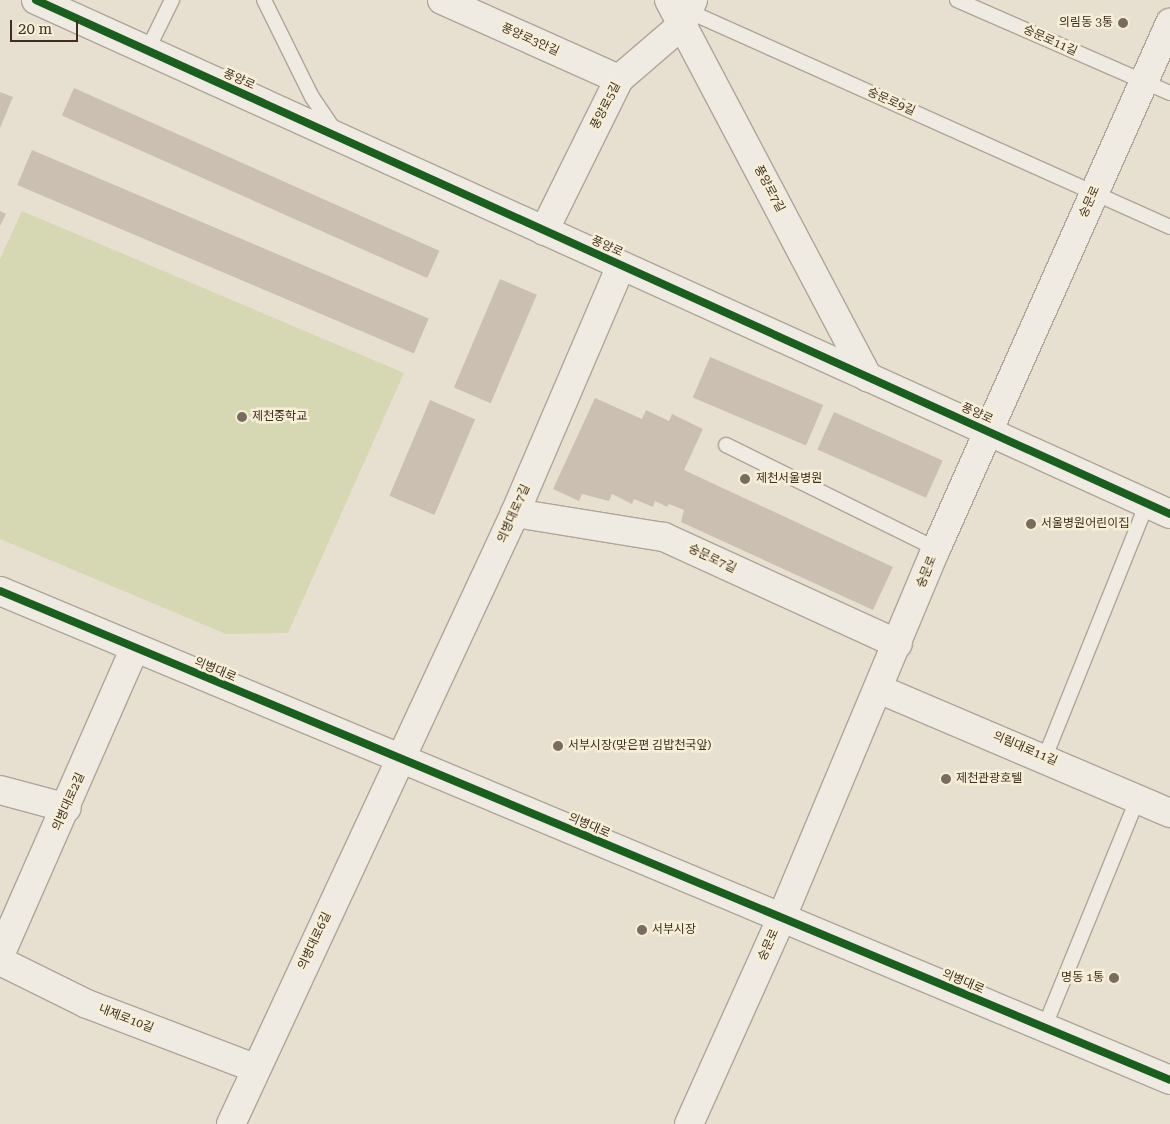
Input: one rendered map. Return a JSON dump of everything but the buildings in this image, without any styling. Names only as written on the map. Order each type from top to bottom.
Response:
[{"type":"street","name":"풍양로","points":[[36,0],[1158,509]]},
{"type":"street","name":"풍양로3안길","points":[[442,0],[619,79]]},
{"type":"street","name":"풍양로5길","points":[[544,231],[619,79],[683,9]]},
{"type":"street","name":"풍양로7길","points":[[683,9],[868,378]]},
{"type":"street","name":"숭문로","points":[[689,1124],[782,919],[936,550],[1170,23]]},
{"type":"street","name":"의병대로7길","points":[[400,760],[515,513],[621,266]]},
{"type":"street","name":"숭문로7길","points":[[515,513],[664,537],[898,644]]},
{"type":"street","name":"의병대로","points":[[0,591],[400,760],[1170,1080]]},
{"type":"street","name":"의병대로2길","points":[[0,955],[67,808],[135,648]]},
{"type":"street","name":"의림대로11길","points":[[879,688],[1045,757],[1137,800],[1170,812]]},
{"type":"street","name":"의병대로6길","points":[[231,1124],[255,1068],[400,760]]},
{"type":"street","points":[[0,790],[67,808]]},
{"type":"street","name":"내제로10길","points":[[0,961],[87,1004],[255,1068]]},
{"type":"lane","points":[[147,51],[172,0]]},
{"type":"lane","points":[[264,0],[312,97],[340,138]]},
{"type":"lane","name":"숭문로11길","points":[[956,0],[1170,93]]},
{"type":"lane","name":"숭문로9길","points":[[683,9],[1170,227]]},
{"type":"lane","points":[[726,445],[936,550]]},
{"type":"lane","name":"풍양로","points":[[1045,757],[1158,509]]},
{"type":"lane","points":[[1044,1028],[1137,800]]},
{"type":"green space","points":[[22,211],[404,373],[288,633],[226,634],[0,539],[0,259]]},
{"type":"cycle path","points":[[36,0],[1170,514]]},
{"type":"cycle path","points":[[0,591],[1170,1080]]},
{"type":"place","name":"의림동 3통","points":[[1123,23]]},
{"type":"place","name":"제천중학교","points":[[242,417]]},
{"type":"place","name":"제천서울병원","points":[[745,479]]},
{"type":"place","name":"서울병원어린이집","points":[[1031,524]]},
{"type":"place","name":"서부시장(맞은편 김밥천국앞)","points":[[558,746]]},
{"type":"place","name":"제천관광호텔","points":[[946,779]]},
{"type":"place","name":"서부시장","points":[[642,930]]},
{"type":"place","name":"명동 1통","points":[[1114,978]]}]
